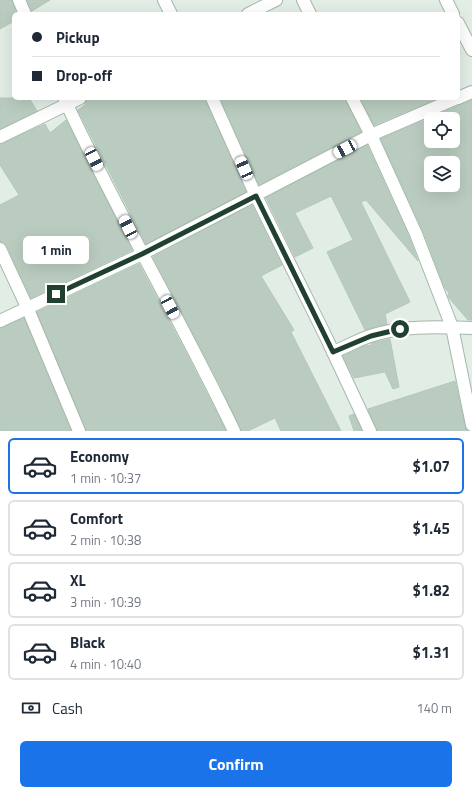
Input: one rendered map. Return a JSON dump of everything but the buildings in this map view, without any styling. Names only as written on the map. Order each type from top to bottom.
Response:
[{"type":"street","points":[[19,0],[24,12]]},
{"type":"street","points":[[164,0],[170,12]]},
{"type":"street","points":[[252,12],[276,0]]},
{"type":"street","points":[[303,0],[309,12]]},
{"type":"street","points":[[446,0],[452,12]]},
{"type":"street","points":[[460,27],[472,50]]},
{"type":"street","points":[[460,97],[472,92]]},
{"type":"street","points":[[213,100],[256,196],[370,431]]},
{"type":"street","points":[[353,100],[371,135],[416,234],[452,327],[472,425]]},
{"type":"street","points":[[0,321],[142,254],[371,135],[453,100]]},
{"type":"street","points":[[0,137],[65,101],[142,254],[213,387],[234,431]]},
{"type":"street","points":[[0,249],[27,307],[79,431]]},
{"type":"street","points":[[333,352],[371,336],[400,329],[452,327],[472,328]]},
{"type":"route","points":[[56,294],[142,254],[256,196],[333,352],[371,336],[400,329]]}]
